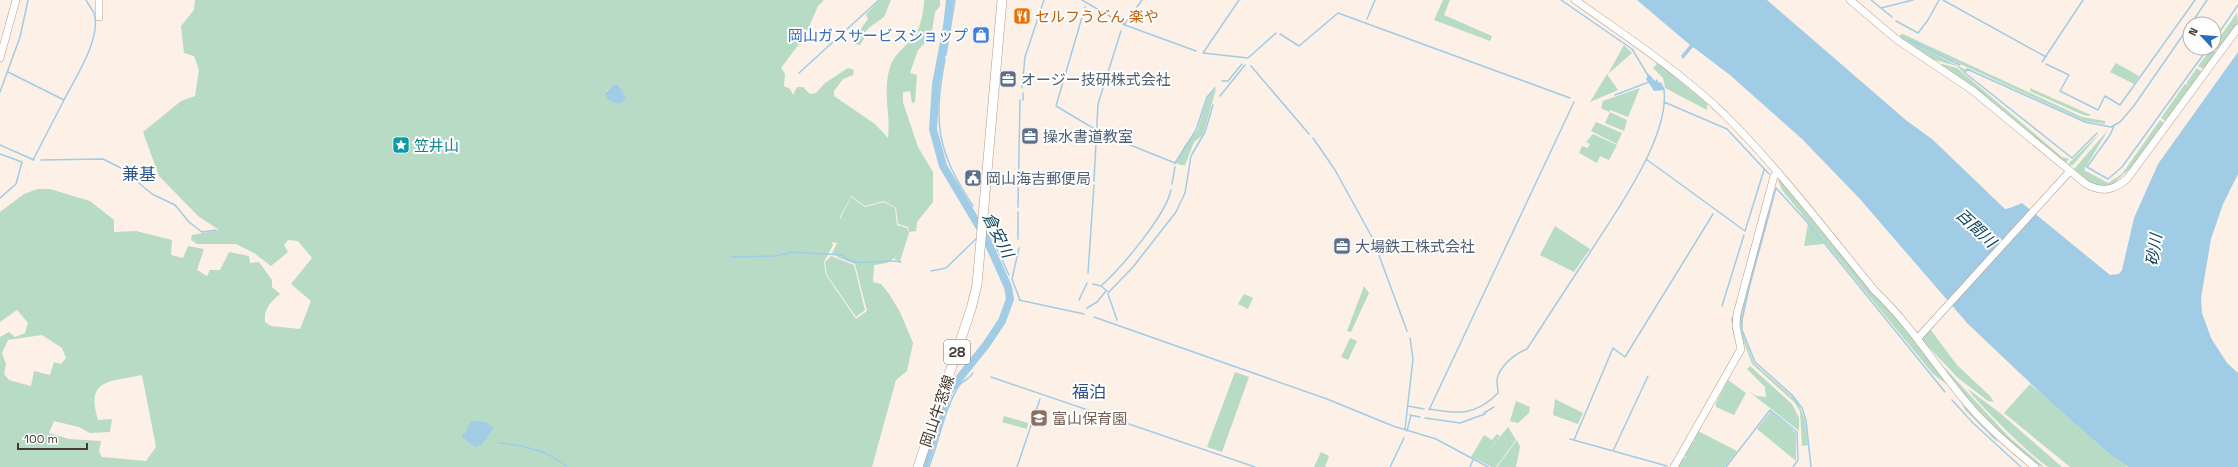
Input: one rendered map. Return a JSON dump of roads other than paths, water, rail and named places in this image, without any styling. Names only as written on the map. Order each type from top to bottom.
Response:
[{"type":"main road","name":"岡山牛窓線","points":[[918,467],[974,298],[982,230],[1002,0]]},
{"type":"street","points":[[0,58],[16,0]]},
{"type":"street","points":[[99,0],[99,17]]},
{"type":"street","points":[[1575,0],[1630,38],[1689,84],[1722,113],[1778,172],[1875,291],[1920,336],[1966,403],[2008,445],[2035,467]]},
{"type":"street","points":[[1850,0],[1896,38],[1972,90],[2086,184],[2099,190],[2112,188],[2119,185],[2153,145],[2238,28]]},
{"type":"street","points":[[1920,336],[2070,171]]},
{"type":"street","points":[[1674,467],[1741,349],[1736,326],[1737,314],[1774,176],[1778,172]]},
{"type":"water","points":[[1637,0],[1767,0],[1907,121],[1932,139],[2005,209],[2022,203],[2110,275],[2119,274],[2122,270],[2134,218],[2158,164],[2238,52],[2238,174],[2223,204],[2211,239],[2201,298],[2202,313],[2211,338],[2227,363],[2238,373],[2238,467],[2128,467],[2110,454],[2044,396],[1968,324],[1859,198],[1802,139],[1730,75],[1693,47],[1683,59],[1681,56],[1690,45]]},
{"type":"water","points":[[1649,74],[1655,81],[1657,79],[1659,83],[1661,82],[1665,90],[1654,91],[1646,79]]},
{"type":"water","points":[[617,84],[626,99],[620,103],[611,102],[605,94],[612,86]]},
{"type":"water","points":[[471,421],[485,422],[494,428],[481,445],[476,447],[463,438],[462,434],[465,433]]},
{"type":"waterway","points":[[0,92],[20,37],[28,0]]},
{"type":"waterway","points":[[64,100],[86,58],[94,34],[94,13],[86,0]]},
{"type":"waterway","points":[[799,73],[879,0]]},
{"type":"waterway","name":"倉安川","points":[[924,467],[949,391],[986,345],[1002,321],[1010,299],[1008,287],[986,238],[943,166],[933,129],[936,84],[947,27],[950,0]]},
{"type":"waterway","name":"倉安川","points":[[946,55],[955,0]]},
{"type":"waterway","points":[[1022,88],[1025,57],[1044,0]]},
{"type":"waterway","points":[[1082,0],[1125,25],[1196,51]]},
{"type":"waterway","points":[[1124,25],[1142,0]]},
{"type":"waterway","points":[[1203,53],[1239,0]]},
{"type":"waterway","points":[[1367,19],[1375,0]]},
{"type":"waterway","points":[[1561,0],[1632,49],[1649,77]]},
{"type":"waterway","points":[[1871,0],[1892,17]]},
{"type":"waterway","points":[[1881,8],[1913,0]]},
{"type":"waterway","points":[[1896,21],[1918,33],[1928,20],[1939,0]]},
{"type":"waterway","points":[[1943,0],[2046,57]]},
{"type":"waterway","points":[[2042,62],[2083,0]]},
{"type":"waterway","points":[[2046,64],[2069,75],[2060,91],[2098,110],[2105,96],[2120,105],[2195,0]]},
{"type":"waterway","points":[[2196,16],[2207,0]]},
{"type":"waterway","points":[[2222,28],[2238,5]]},
{"type":"waterway","points":[[1085,7],[1056,106],[1093,128]]},
{"type":"waterway","points":[[1280,34],[1299,46],[1338,13],[1570,98]]},
{"type":"waterway","points":[[1094,181],[1098,104],[1121,31]]},
{"type":"waterway","points":[[1203,53],[1248,58],[1276,33]]},
{"type":"waterway","points":[[1967,69],[2085,122],[2111,127],[2120,122],[2133,107],[2182,37]]},
{"type":"waterway","points":[[1909,40],[1960,65]]},
{"type":"waterway","points":[[2114,126],[2110,135],[2087,167],[2108,179],[2122,167],[2202,56]]},
{"type":"waterway","points":[[945,59],[939,102],[941,136],[945,152],[952,169],[973,206]]},
{"type":"waterway","points":[[1222,81],[1228,81],[1242,64]]},
{"type":"waterway","points":[[1220,96],[1245,65]]},
{"type":"waterway","points":[[1251,66],[1309,134]]},
{"type":"waterway","points":[[1967,69],[1965,73],[2072,158],[2097,133]]},
{"type":"waterway","points":[[8,72],[64,100],[33,160]]},
{"type":"waterway","points":[[1615,95],[1649,82]]},
{"type":"waterway","points":[[1176,164],[1175,163],[1196,130],[1207,97],[1215,88]]},
{"type":"waterway","points":[[1429,409],[1448,412],[1466,412],[1482,406],[1498,393],[1498,375],[1504,365],[1513,357],[1527,349],[1638,176],[1658,131],[1663,109],[1664,90]]},
{"type":"waterway","points":[[1023,93],[1023,100]]},
{"type":"waterway","points":[[1018,207],[1020,100]]},
{"type":"waterway","points":[[1429,410],[1574,102]]},
{"type":"waterway","points":[[1664,102],[1727,129],[1769,174]]},
{"type":"waterway","points":[[1108,293],[1133,267],[1176,212],[1185,193],[1191,156],[1205,132],[1213,105]]},
{"type":"waterway","points":[[1103,134],[1175,163]]},
{"type":"waterway","points":[[1313,138],[1335,170],[1373,239],[1407,331]]},
{"type":"waterway","points":[[0,145],[34,160]]},
{"type":"waterway","points":[[0,154],[22,162],[16,184],[0,198]]},
{"type":"waterway","points":[[41,160],[103,159],[121,168],[152,194],[175,205],[189,222],[202,232],[216,230]]},
{"type":"waterway","points":[[1646,159],[1745,231]]},
{"type":"waterway","points":[[1172,184],[1175,167]]},
{"type":"waterway","points":[[1745,231],[1764,170]]},
{"type":"waterway","points":[[1088,273],[1094,185]]},
{"type":"waterway","points":[[1776,188],[1749,288],[1742,320],[1742,330],[1755,362],[1792,395],[1802,408],[1806,420],[1811,467]]},
{"type":"waterway","points":[[1776,188],[1808,223],[1945,392]]},
{"type":"waterway","points":[[1101,286],[1110,278],[1142,241],[1161,213],[1171,190]]},
{"type":"waterway","points":[[1018,212],[1018,239]]},
{"type":"waterway","points":[[1574,440],[1613,348],[1625,357],[1713,214]]},
{"type":"waterway","points":[[1722,306],[1744,235]]},
{"type":"waterway","points":[[931,271],[946,268],[977,238]]},
{"type":"waterway","points":[[992,238],[1009,275]]},
{"type":"waterway","points":[[1019,248],[1012,279],[1020,300]]},
{"type":"waterway","points":[[731,257],[777,256],[791,252],[842,255],[854,262],[901,262]]},
{"type":"waterway","points":[[1079,300],[1087,283]]},
{"type":"waterway","points":[[1093,284],[1101,286],[1107,291]]},
{"type":"waterway","points":[[1087,308],[1097,302],[1106,291]]},
{"type":"waterway","points":[[1108,294],[1117,320]]},
{"type":"waterway","points":[[1019,300],[1084,314]]},
{"type":"waterway","points":[[1094,317],[1327,399],[1393,426],[1436,439],[1488,467]]},
{"type":"waterway","points":[[1732,318],[1734,334]]},
{"type":"waterway","points":[[1405,429],[1413,359],[1410,338]]},
{"type":"waterway","points":[[929,467],[953,396],[961,383],[973,373]]},
{"type":"waterway","points":[[1613,451],[1648,376]]},
{"type":"waterway","points":[[991,377],[1255,467]]},
{"type":"waterway","points":[[1017,467],[1040,399]]},
{"type":"waterway","points":[[1952,400],[1973,423],[2021,467]]},
{"type":"waterway","points":[[1408,406],[1424,409]]},
{"type":"waterway","points":[[1484,413],[1494,407]]},
{"type":"waterway","points":[[1726,467],[1770,410],[1797,432],[1798,460],[1793,467]]},
{"type":"waterway","points":[[1425,418],[1460,423],[1485,414]]},
{"type":"waterway","points":[[1410,415],[1420,417]]},
{"type":"waterway","points":[[1407,431],[1411,415]]},
{"type":"waterway","points":[[1390,467],[1404,438]]},
{"type":"waterway","points":[[1570,439],[1667,466]]},
{"type":"waterway","points":[[498,443],[516,445],[543,452],[552,456],[567,467]]},
{"type":"waterway","points":[[1470,467],[1473,460]]},
{"type":"place","name":"セルフうどん 楽や","points":[[1022,16]]},
{"type":"place","name":"岡山ガスサービスショップ","points":[[981,35]]},
{"type":"place","name":"オージー技研株式会社","points":[[1008,79]]},
{"type":"place","name":"操水書道教室","points":[[1030,136]]},
{"type":"place","name":"笠井山","points":[[401,145]]},
{"type":"place","name":"岡山海吉郵便局","points":[[973,178]]},
{"type":"place","name":"大場鉄工株式会社","points":[[1342,246]]},
{"type":"place","name":"富山保育園","points":[[1039,418]]},
{"type":"district","name":"兼基","points":[[139,174]]},
{"type":"district","name":"福泊","points":[[1089,392]]},
{"type":"water label","name":"百間川","points":[[1976,228]]},
{"type":"water label","name":"砂川","points":[[2154,250]]}]
